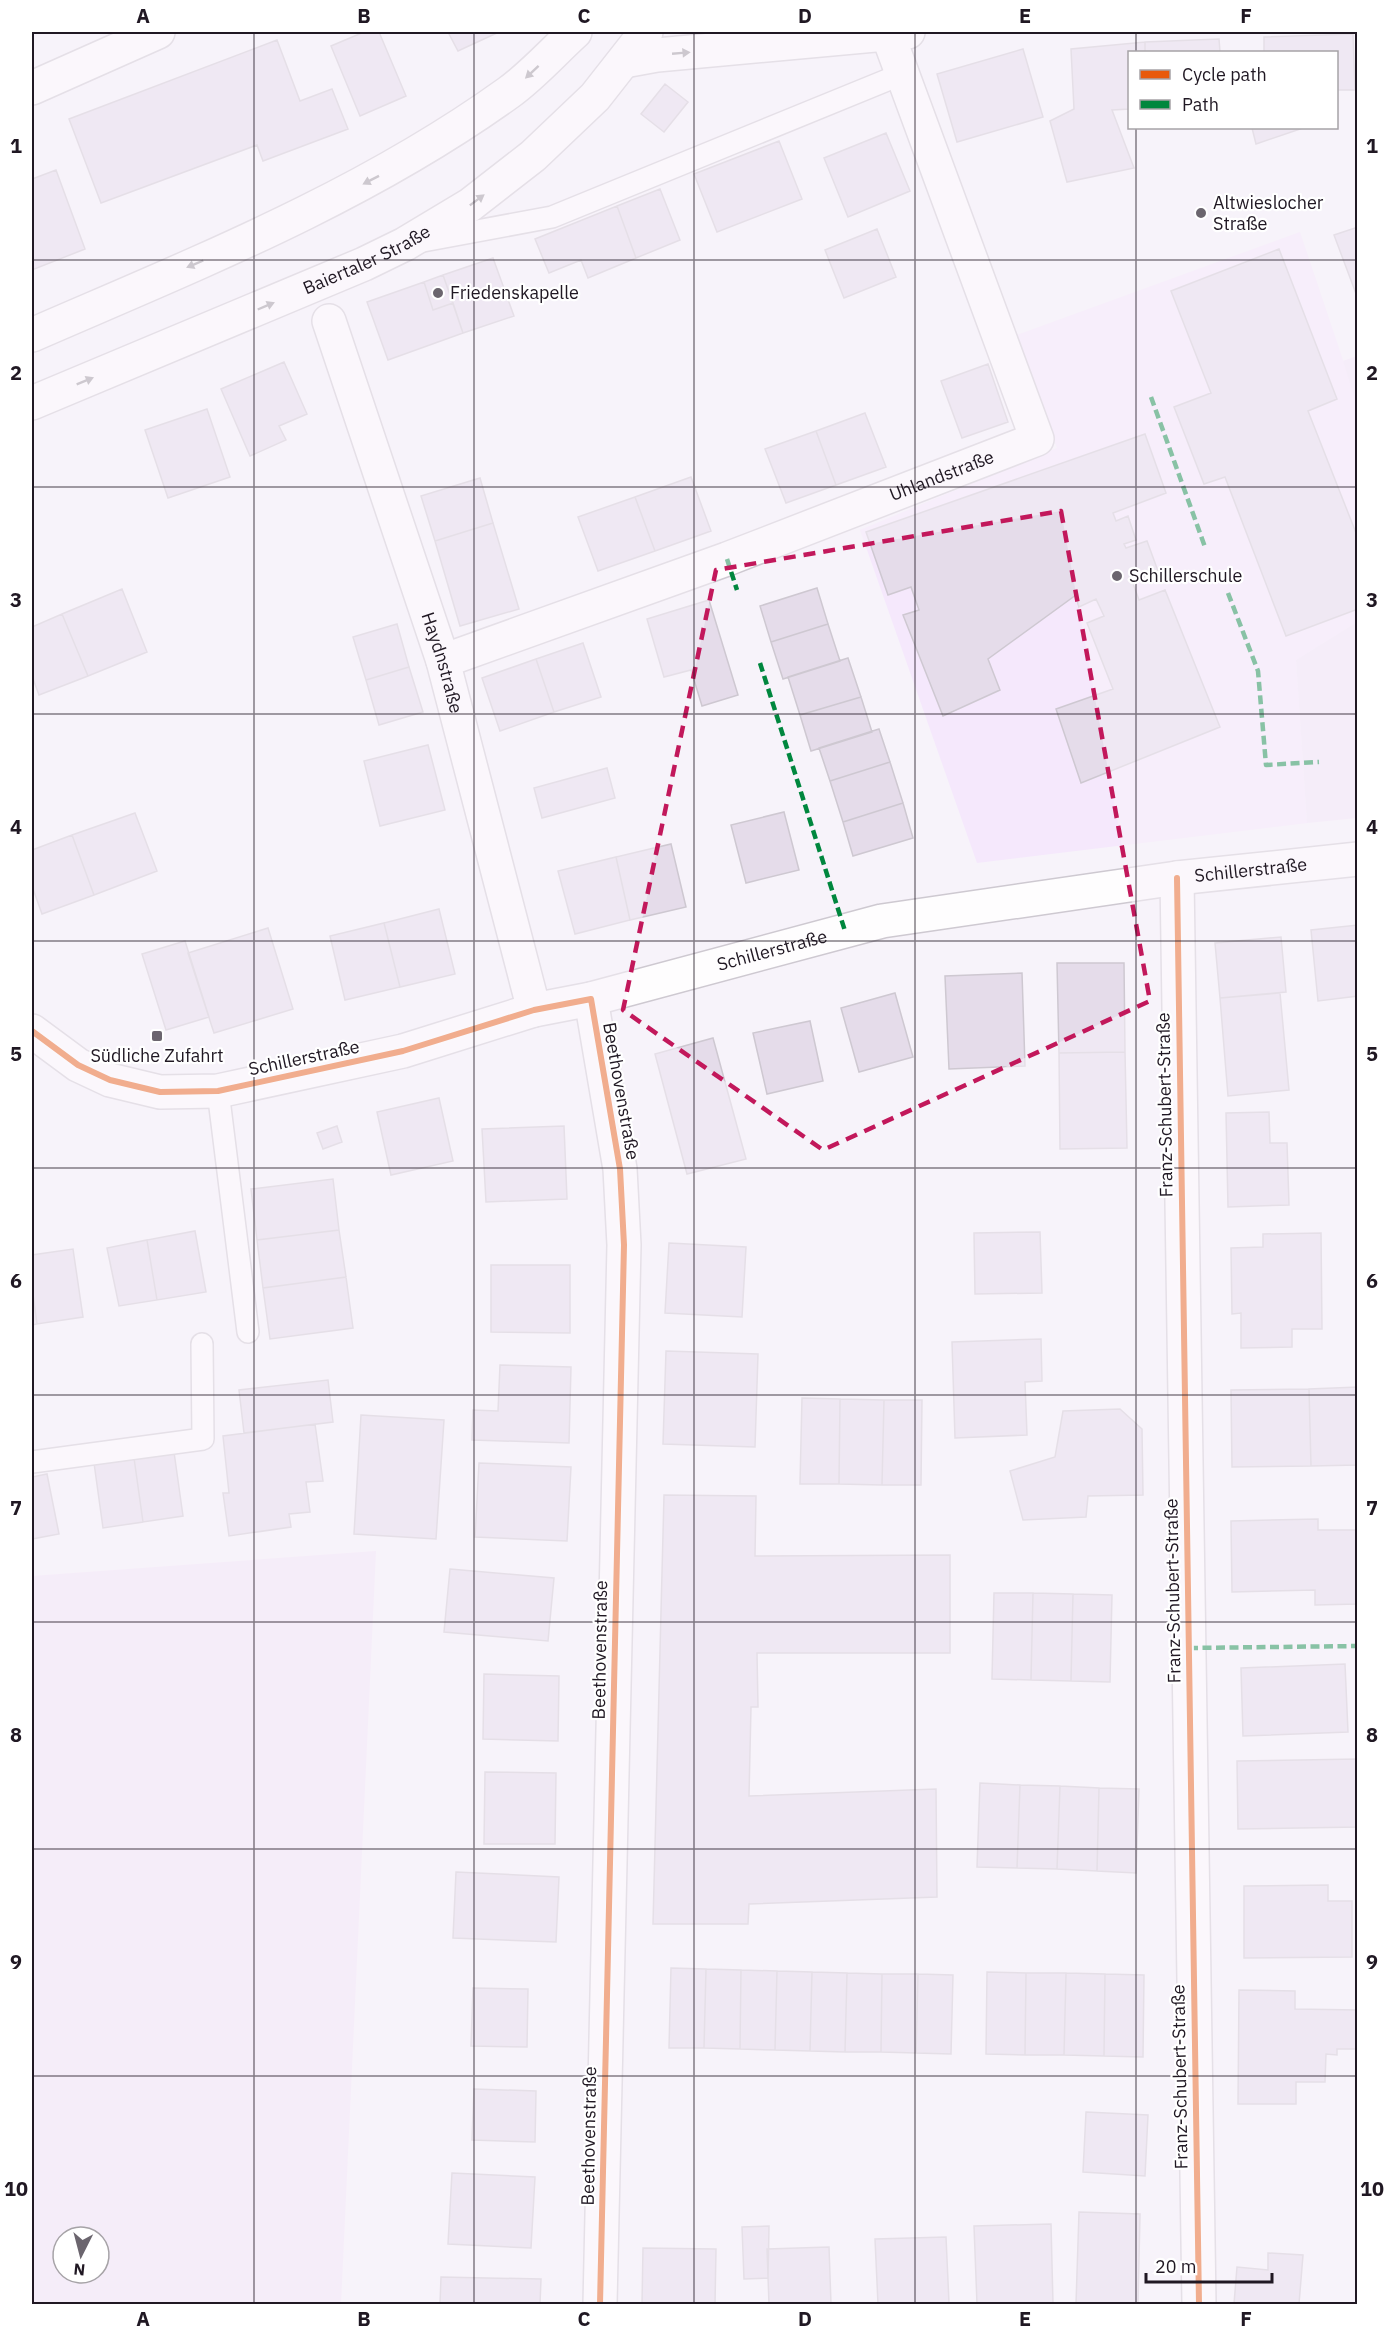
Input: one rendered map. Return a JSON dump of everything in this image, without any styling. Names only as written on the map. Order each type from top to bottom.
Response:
[{"type":"street","points":[[32,88],[158,32]]},
{"type":"street","points":[[32,335],[303,216],[400,165],[510,92],[574,32]]},
{"type":"street","name":"Baiertaler Straße","points":[[32,403],[298,293],[405,244],[470,205],[533,156],[596,98],[646,32]]},
{"type":"street","points":[[624,61],[836,34],[899,33]]},
{"type":"street","name":"Uhlandstraße","points":[[443,661],[727,559],[1037,439],[902,74],[899,33]]},
{"type":"street","points":[[32,320],[94,308]]},
{"type":"street","name":"Haydnstraße","points":[[329,321],[443,661],[534,1010]]},
{"type":"street","name":"Schillerstraße","points":[[32,1031],[78,1065],[110,1080],[160,1092],[218,1091],[403,1051],[534,1010],[591,999],[882,921],[1177,878],[1358,859]]},
{"type":"street","name":"Franz-Schubert-Straße","points":[[1177,878],[1198,2304]]},
{"type":"street","name":"Beethovenstraße","points":[[591,999],[620,1169],[624,1245],[600,2304]]},
{"type":"lane","points":[[405,244],[552,217],[902,74]]},
{"type":"lane","points":[[218,1091],[248,1332]]},
{"type":"lane","points":[[32,1462],[203,1439],[202,1344]]},
{"type":"highlighted area","points":[[1061,511],[1150,1001],[823,1150],[623,1010],[716,570]]},
{"type":"shaded area","name":"Schillerschule","points":[[1300,232],[1358,405],[1357,622],[1296,660],[1307,823],[977,863],[860,530],[1057,448],[1017,335]]},
{"type":"shaded area","points":[[1358,356],[1357,405],[1343,361]]},
{"type":"shaded area","points":[[1357,622],[1357,818],[1307,823],[1296,660]]},
{"type":"shaded area","points":[[376,1551],[341,2304],[32,2304],[32,1576]]},
{"type":"building","points":[[364,32],[379,32],[406,96],[360,116],[331,46]]},
{"type":"building","points":[[448,32],[499,32],[458,51]]},
{"type":"building","points":[[1353,34],[1355,90],[1338,90],[1338,51],[1264,51],[1264,37]]},
{"type":"building","points":[[1219,39],[1220,51],[1145,51],[1145,42]]},
{"type":"building","points":[[277,40],[300,101],[332,89],[348,129],[263,161],[257,145],[101,203],[69,119]]},
{"type":"building","points":[[1145,42],[1145,51],[1128,51],[1128,109],[1112,110],[1134,168],[1067,182],[1050,121],[1074,109],[1071,49]]},
{"type":"building","points":[[1023,49],[1043,117],[957,142],[937,74]]},
{"type":"building","points":[[665,84],[688,102],[664,132],[641,114]]},
{"type":"building","points":[[1252,129],[1300,129],[1256,144]]},
{"type":"building","points":[[886,133],[910,191],[848,217],[824,158]]},
{"type":"building","points":[[779,141],[802,199],[717,232],[694,174]]},
{"type":"building","points":[[56,170],[85,249],[32,270],[32,179]]},
{"type":"building","points":[[660,189],[680,240],[636,258],[617,206]]},
{"type":"building","points":[[617,206],[636,258],[588,278],[581,260],[549,273],[535,239]]},
{"type":"building","points":[[1358,227],[1358,299],[1334,235]]},
{"type":"building","points":[[877,229],[896,277],[844,298],[825,250]]},
{"type":"building","points":[[1279,249],[1337,399],[1308,411],[1358,538],[1358,609],[1286,636],[1225,477],[1204,484],[1174,407],[1211,393],[1171,291]]},
{"type":"building","points":[[493,258],[514,316],[463,333],[443,275]]},
{"type":"building","name":"Friedenskapelle","points":[[443,275],[453,303],[433,310],[424,282]]},
{"type":"building","points":[[424,282],[433,310],[453,303],[463,333],[388,360],[367,302]]},
{"type":"building","points":[[284,362],[307,414],[279,426],[286,440],[250,456],[221,389]]},
{"type":"building","points":[[988,364],[1008,422],[962,438],[941,381]]},
{"type":"building","points":[[207,409],[230,477],[168,498],[145,430]]},
{"type":"building","points":[[865,413],[886,467],[836,485],[816,431]]},
{"type":"building","points":[[816,431],[836,485],[786,503],[765,449]]},
{"type":"building","points":[[1145,434],[1166,493],[1113,513],[1116,521],[1128,516],[1136,540],[1124,544],[1126,548],[1147,541],[1158,571],[1132,581],[1139,600],[1165,590],[1220,727],[1081,783],[1056,709],[1113,689],[1087,623],[1104,616],[1096,599],[1079,607],[1076,595],[988,659],[1000,690],[943,716],[903,615],[919,610],[911,587],[888,595],[866,532]]},
{"type":"building","points":[[691,477],[711,531],[655,551],[635,497]]},
{"type":"building","points":[[480,478],[493,523],[435,541],[421,496]]},
{"type":"building","points":[[635,497],[655,551],[598,571],[578,517]]},
{"type":"building","points":[[493,523],[519,609],[460,626],[435,541]]},
{"type":"building","points":[[817,588],[828,624],[771,642],[760,606]]},
{"type":"building","points":[[122,589],[147,652],[88,676],[62,614]]},
{"type":"building","points":[[709,600],[738,695],[702,706],[691,670],[664,677],[647,619]]},
{"type":"building","points":[[62,614],[88,676],[39,695],[32,676],[32,627]]},
{"type":"building","points":[[397,624],[409,667],[366,680],[353,637]]},
{"type":"building","points":[[828,624],[840,661],[783,679],[771,642]]},
{"type":"building","points":[[583,643],[601,697],[554,712],[536,659]]},
{"type":"building","points":[[848,658],[861,697],[800,715],[788,677]]},
{"type":"building","points":[[536,659],[554,712],[500,731],[482,678]]},
{"type":"building","points":[[409,667],[423,712],[379,725],[366,680]]},
{"type":"building","points":[[861,697],[872,732],[811,751],[800,715]]},
{"type":"building","points":[[879,729],[890,762],[830,781],[819,748]]},
{"type":"building","points":[[428,745],[445,810],[380,826],[364,761]]},
{"type":"building","points":[[890,762],[903,803],[843,822],[830,781]]},
{"type":"building","points":[[607,768],[615,798],[542,818],[534,788]]},
{"type":"building","points":[[903,803],[913,838],[853,856],[843,822]]},
{"type":"building","points":[[784,812],[799,870],[746,883],[731,825]]},
{"type":"building","points":[[135,813],[157,871],[94,895],[72,835]]},
{"type":"building","points":[[72,835],[94,895],[42,914],[32,886],[32,850]]},
{"type":"building","points":[[671,844],[686,907],[630,920],[616,857]]},
{"type":"building","points":[[616,857],[630,920],[575,934],[558,871]]},
{"type":"building","points":[[439,909],[455,974],[400,987],[384,923]]},
{"type":"building","points":[[384,923],[400,987],[345,1000],[330,936]]},
{"type":"building","points":[[1358,925],[1358,996],[1318,1001],[1311,930]]},
{"type":"building","points":[[268,928],[293,1009],[214,1033],[188,953]]},
{"type":"building","points":[[1281,937],[1286,992],[1220,998],[1215,943]]},
{"type":"building","points":[[185,941],[209,1017],[166,1030],[142,954]]},
{"type":"building","points":[[1057,963],[1124,963],[1125,1052],[1059,1053]]},
{"type":"building","points":[[1022,973],[1025,1066],[949,1069],[945,976]]},
{"type":"building","points":[[895,993],[913,1057],[859,1072],[841,1008]]},
{"type":"building","points":[[1280,993],[1289,1090],[1228,1096],[1220,998]]},
{"type":"building","points":[[810,1021],[823,1081],[767,1094],[753,1033]]},
{"type":"building","points":[[713,1038],[746,1159],[687,1174],[655,1054]]},
{"type":"building","points":[[1125,1052],[1127,1148],[1060,1149],[1059,1053]]},
{"type":"building","points":[[439,1098],[453,1161],[391,1175],[377,1112]]},
{"type":"building","points":[[1269,1112],[1270,1143],[1287,1143],[1289,1205],[1228,1207],[1226,1113]]},
{"type":"building","points":[[337,1126],[342,1142],[323,1149],[317,1133]]},
{"type":"building","points":[[564,1126],[567,1199],[486,1202],[482,1129]]},
{"type":"building","points":[[333,1179],[339,1230],[257,1240],[251,1189]]},
{"type":"building","points":[[339,1230],[346,1277],[263,1288],[257,1240]]},
{"type":"building","points":[[195,1231],[206,1292],[157,1300],[147,1240]]},
{"type":"building","points":[[1040,1232],[1042,1293],[975,1294],[974,1233]]},
{"type":"building","points":[[1321,1233],[1322,1329],[1292,1329],[1292,1347],[1241,1348],[1241,1313],[1232,1314],[1231,1248],[1263,1247],[1263,1234]]},
{"type":"building","points":[[147,1240],[157,1300],[119,1306],[107,1248]]},
{"type":"building","points":[[669,1243],[746,1247],[742,1317],[665,1313]]},
{"type":"building","points":[[73,1249],[83,1317],[37,1324],[32,1287],[32,1255]]},
{"type":"building","points":[[491,1265],[570,1265],[570,1333],[491,1332]]},
{"type":"building","points":[[346,1277],[353,1328],[270,1339],[263,1288]]},
{"type":"building","points":[[32,1287],[37,1324],[32,1325]]},
{"type":"building","points":[[1041,1339],[1042,1381],[1025,1382],[1027,1435],[955,1438],[952,1342]]},
{"type":"building","points":[[666,1351],[758,1354],[755,1447],[663,1444]]},
{"type":"building","points":[[500,1365],[571,1367],[569,1443],[472,1440],[473,1410],[498,1411]]},
{"type":"building","points":[[328,1380],[333,1422],[244,1433],[239,1390]]},
{"type":"building","points":[[1358,1387],[1358,1465],[1311,1466],[1309,1389]]},
{"type":"building","points":[[1309,1389],[1311,1466],[1232,1467],[1231,1390]]},
{"type":"building","points":[[802,1398],[840,1399],[839,1484],[800,1484]]},
{"type":"building","points":[[840,1399],[884,1400],[882,1485],[839,1484]]},
{"type":"building","points":[[884,1400],[922,1400],[921,1485],[882,1485]]},
{"type":"building","points":[[1120,1409],[1142,1429],[1143,1495],[1088,1496],[1086,1517],[1023,1520],[1010,1471],[1055,1457],[1063,1411]]},
{"type":"building","points":[[361,1415],[444,1420],[436,1539],[354,1534]]},
{"type":"building","points":[[315,1424],[323,1481],[306,1482],[310,1512],[289,1514],[291,1527],[229,1536],[223,1493],[229,1493],[223,1436]]},
{"type":"building","points":[[174,1452],[183,1516],[143,1522],[134,1458]]},
{"type":"building","points":[[134,1458],[143,1522],[103,1528],[94,1463]]},
{"type":"building","points":[[479,1463],[571,1467],[567,1541],[475,1537]]},
{"type":"building","points":[[47,1474],[59,1534],[32,1539],[32,1477]]},
{"type":"building","points":[[664,1495],[756,1496],[755,1556],[950,1555],[950,1653],[757,1653],[758,1707],[751,1707],[749,1796],[936,1789],[937,1897],[749,1904],[748,1924],[653,1924]]},
{"type":"building","points":[[1318,1519],[1318,1530],[1358,1530],[1358,1604],[1315,1605],[1315,1590],[1232,1592],[1231,1521]]},
{"type":"building","points":[[450,1569],[554,1578],[548,1641],[444,1632]]},
{"type":"building","points":[[994,1593],[1033,1593],[1031,1680],[992,1679]]},
{"type":"building","points":[[1033,1593],[1073,1594],[1071,1681],[1031,1680]]},
{"type":"building","points":[[1073,1594],[1112,1595],[1110,1682],[1071,1681]]},
{"type":"building","points":[[1345,1664],[1348,1732],[1243,1736],[1241,1668]]},
{"type":"building","points":[[484,1674],[559,1676],[558,1741],[483,1739]]},
{"type":"building","points":[[1358,1759],[1358,1827],[1238,1829],[1237,1761]]},
{"type":"building","points":[[485,1772],[556,1773],[555,1844],[484,1844]]},
{"type":"building","points":[[980,1783],[1020,1785],[1017,1868],[977,1867]]},
{"type":"building","points":[[1020,1785],[1060,1786],[1057,1869],[1017,1868]]},
{"type":"building","points":[[1060,1786],[1099,1788],[1097,1871],[1057,1869]]},
{"type":"building","points":[[1099,1788],[1139,1789],[1136,1873],[1097,1871]]},
{"type":"building","points":[[456,1872],[559,1877],[556,1942],[453,1938]]},
{"type":"building","points":[[1328,1885],[1328,1901],[1352,1901],[1352,1957],[1244,1958],[1244,1886]]},
{"type":"building","points":[[671,1968],[706,1969],[704,2048],[669,2048]]},
{"type":"building","points":[[706,1969],[741,1970],[740,2049],[704,2048]]},
{"type":"building","points":[[741,1970],[777,1971],[775,2050],[740,2049]]},
{"type":"building","points":[[777,1971],[812,1972],[810,2051],[775,2050]]},
{"type":"building","points":[[812,1972],[847,1973],[845,2052],[810,2051]]},
{"type":"building","points":[[987,1972],[1026,1973],[1025,2055],[986,2054]]},
{"type":"building","points":[[847,1973],[882,1974],[881,2052],[845,2052]]},
{"type":"building","points":[[1026,1973],[1066,1973],[1064,2055],[1025,2055]]},
{"type":"building","points":[[1066,1973],[1105,1974],[1104,2056],[1064,2055]]},
{"type":"building","points":[[882,1974],[918,1974],[916,2053],[881,2052]]},
{"type":"building","points":[[918,1974],[953,1975],[951,2054],[916,2053]]},
{"type":"building","points":[[1105,1974],[1144,1975],[1143,2057],[1104,2056]]},
{"type":"building","points":[[473,1988],[528,1989],[527,2047],[471,2046]]},
{"type":"building","points":[[1239,1990],[1295,1991],[1295,2009],[1358,2010],[1358,2049],[1337,2049],[1337,2055],[1326,2054],[1325,2082],[1296,2082],[1296,2104],[1238,2104]]},
{"type":"building","points":[[474,2089],[536,2091],[535,2142],[472,2140]]},
{"type":"building","points":[[1086,2112],[1148,2115],[1145,2176],[1083,2172]]},
{"type":"building","points":[[452,2173],[535,2177],[531,2248],[448,2244]]},
{"type":"building","points":[[1079,2212],[1140,2214],[1138,2304],[1076,2304]]},
{"type":"building","points":[[1051,2224],[1053,2304],[977,2304],[974,2226]]},
{"type":"building","points":[[769,2226],[768,2278],[744,2279],[742,2227]]},
{"type":"building","points":[[946,2237],[949,2303],[878,2304],[875,2239]]},
{"type":"building","points":[[829,2247],[831,2304],[769,2304],[767,2249]]},
{"type":"building","points":[[643,2248],[716,2249],[715,2304],[642,2304]]},
{"type":"building","points":[[1268,2253],[1303,2255],[1299,2304],[1234,2304],[1237,2267],[1268,2270]]},
{"type":"building","points":[[441,2277],[541,2279],[540,2304],[440,2304]]},
{"type":"marked path","points":[[1151,397],[1205,547]]},
{"type":"marked path","points":[[727,559],[737,590]]},
{"type":"marked path","points":[[1228,593],[1258,671],[1266,765],[1319,762]]},
{"type":"marked path","points":[[760,663],[845,931]]},
{"type":"marked path","points":[[1189,1648],[1358,1646]]},
{"type":"cycle path","points":[[1177,878],[1199,2304]]},
{"type":"cycle path","points":[[32,1031],[78,1065],[110,1080],[160,1092],[218,1091],[403,1051],[534,1010],[591,999],[620,1169],[624,1245],[600,2304]]},
{"type":"place","name":"Altwieslocher Straße","points":[[1201,213]]},
{"type":"place","name":"Friedenskapelle","points":[[438,293]]},
{"type":"place","name":"Schillerschule","points":[[1117,576]]},
{"type":"place","name":"Südliche Zufahrt","points":[[157,1036]]}]
